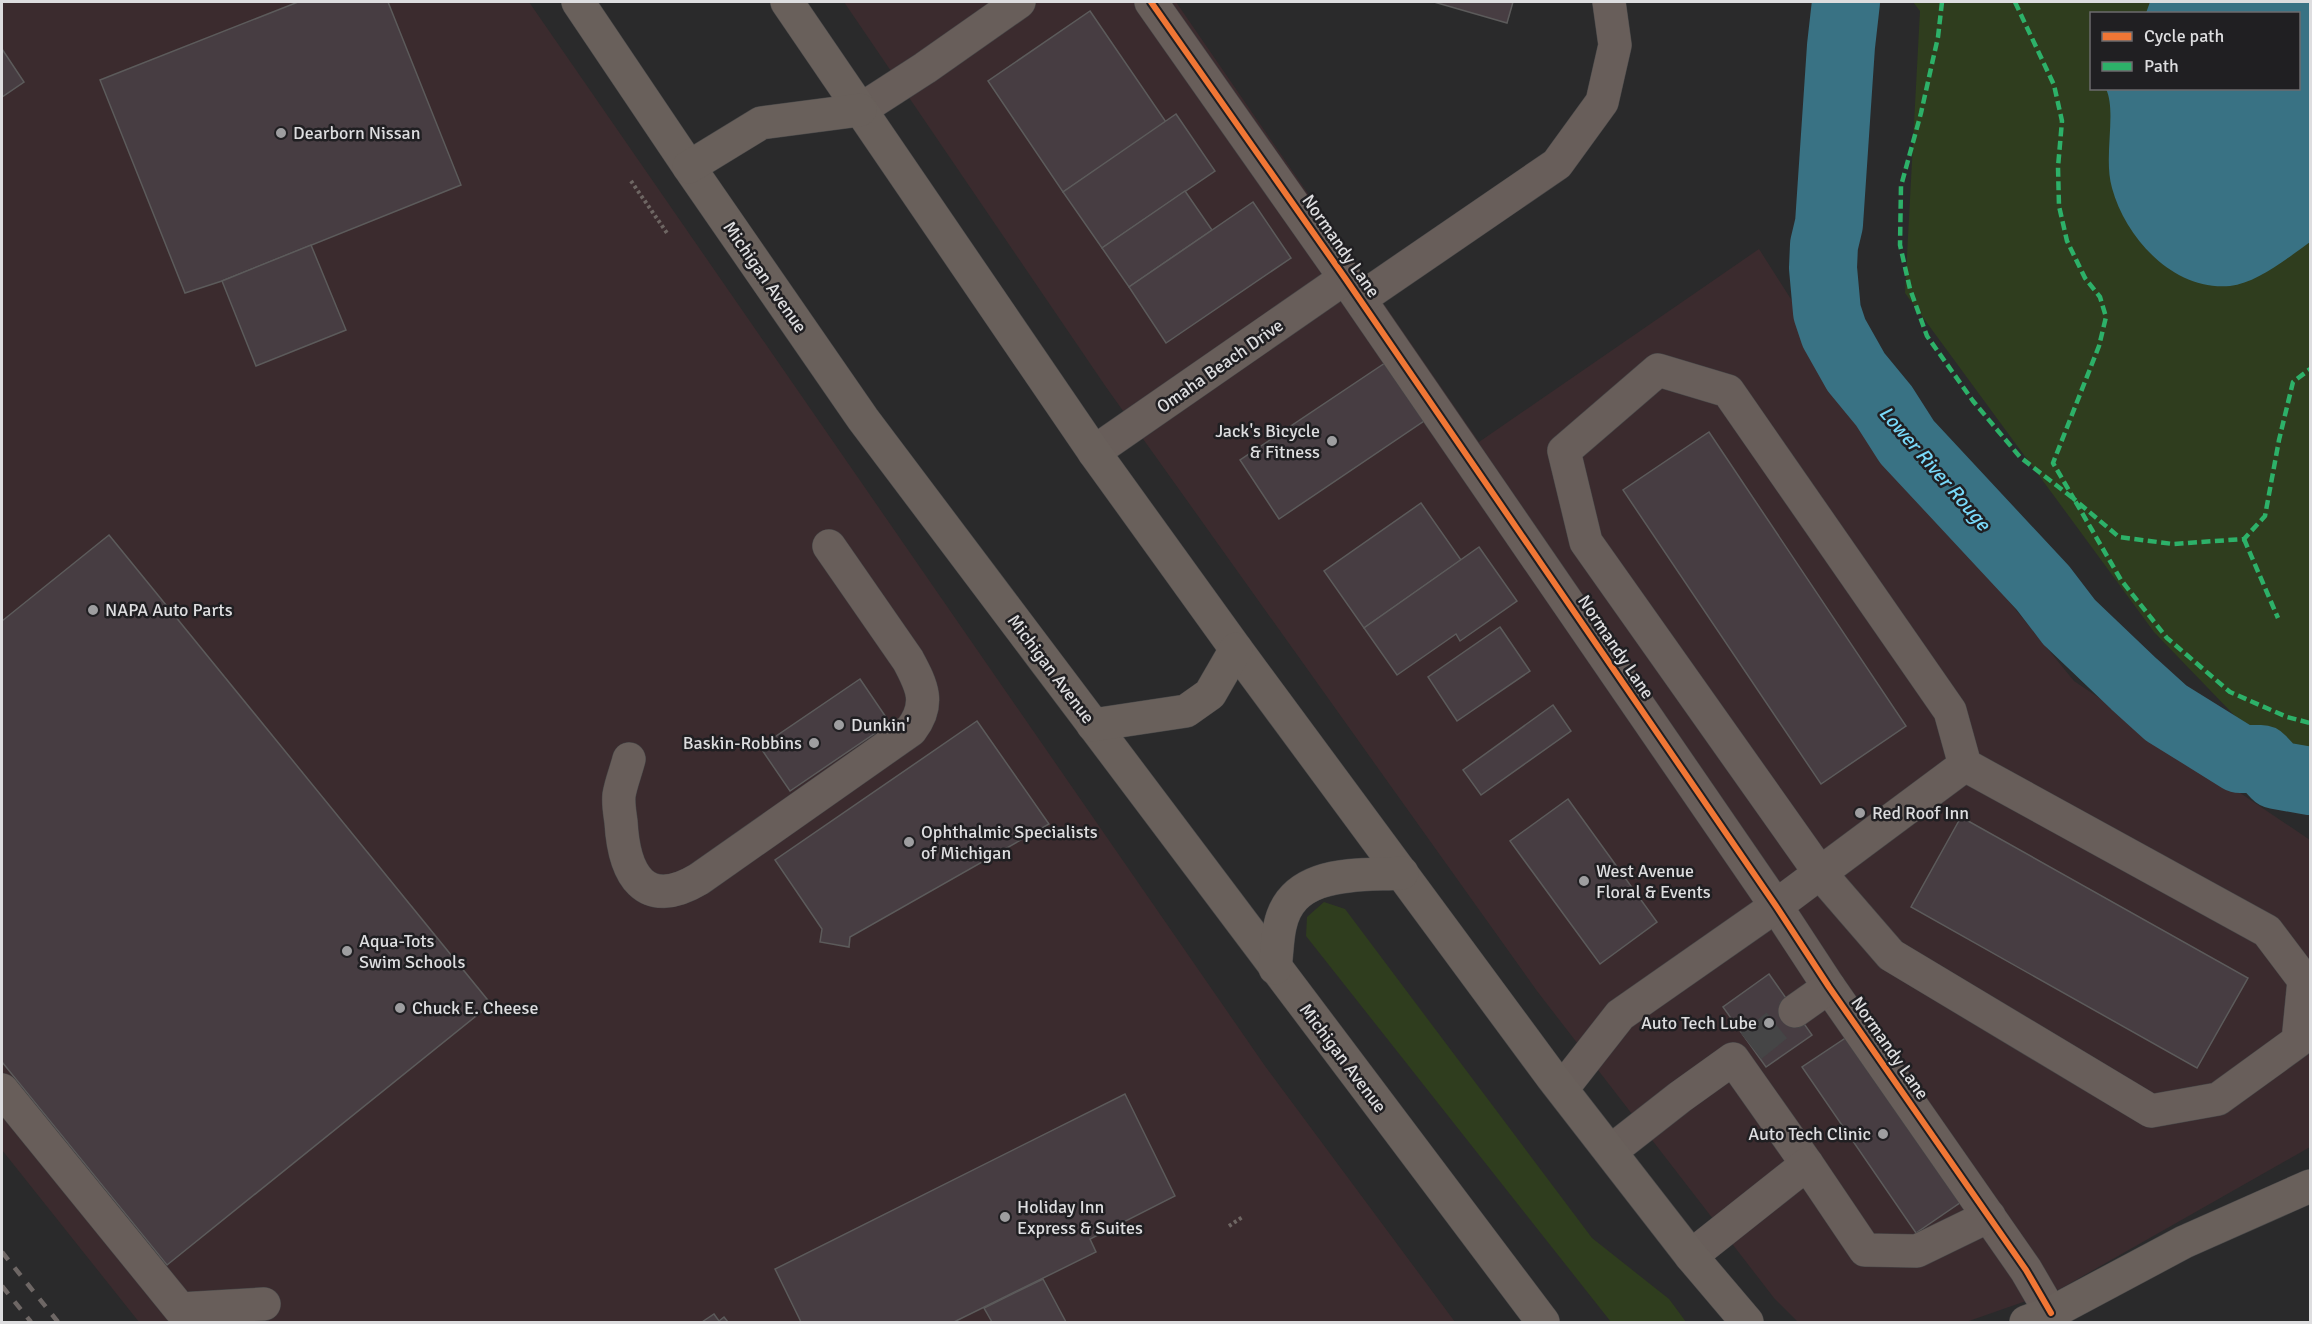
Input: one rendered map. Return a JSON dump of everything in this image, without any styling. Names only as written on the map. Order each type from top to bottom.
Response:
[{"type":"main road","name":"Michigan Avenue","points":[[578,2],[863,419],[1543,1323]]},
{"type":"main road","points":[[787,2],[1094,452],[1236,649],[1562,1089],[1691,1256],[1747,1323]]},
{"type":"main road","points":[[689,167],[761,123],[860,110]]},
{"type":"main road","points":[[1093,725],[1186,711],[1210,694],[1236,649]]},
{"type":"main road","points":[[1275,968],[1280,925],[1286,909],[1300,890],[1328,879],[1402,873]]},
{"type":"main road","points":[[2038,1318],[2184,1242],[2310,1186]]},
{"type":"street","points":[[860,110],[1019,2]]},
{"type":"street","name":"Normandy Lane","points":[[1151,2],[1352,288],[1776,906],[1829,987],[2026,1270],[2038,1318]]},
{"type":"street","name":"Omaha Beach Drive","points":[[1094,452],[1352,288],[1557,164],[1602,102],[1615,45],[1609,2]]},
{"type":"street","points":[[1658,370],[1728,391],[1950,711],[1965,765],[2267,931],[2304,980],[2298,1041],[2218,1099],[2151,1111],[1891,955],[1820,873],[1586,542],[1564,451],[1658,370]]},
{"type":"street","points":[[629,759],[619,796],[622,840],[630,870],[643,886],[668,892],[681,890],[699,879],[911,730],[919,719],[923,707],[923,696],[916,674],[829,546]]},
{"type":"street","points":[[1562,1089],[1620,1015],[1776,906],[1965,765]]},
{"type":"street","points":[[1795,1011],[1829,987]]},
{"type":"street","points":[[1611,1151],[1680,1097],[1742,1053],[1807,1164],[1866,1250],[1917,1251],[1989,1216]]},
{"type":"street","points":[[2,1090],[180,1309],[264,1304]]},
{"type":"street","points":[[1691,1256],[1807,1164]]},
{"type":"path","points":[[631,181],[667,233]]},
{"type":"path","points":[[1229,1226],[1244,1216]]},
{"type":"shaded area","points":[[2,2],[529,2],[1265,1066],[1455,1322],[139,1322],[2,1150]]},
{"type":"shaded area","points":[[844,2],[1176,2],[1479,442],[1759,249],[1894,461],[2074,681],[2310,840],[2310,1147],[2060,1289],[1966,1322],[1798,1322],[1774,1298],[1537,991],[1106,387]]},
{"type":"green space","points":[[1913,2],[2310,2],[2310,794],[2154,632],[1905,293],[1920,11]]},
{"type":"green space","points":[[1324,902],[1345,909],[1592,1238],[1669,1299],[1686,1322],[1611,1322],[1306,936],[1307,917]]},
{"type":"water","points":[[2150,2],[2310,2],[2310,242],[2272,269],[2251,280],[2230,286],[2209,285],[2190,280],[2172,271],[2155,258],[2128,226],[2112,188],[2110,176],[2110,110],[2106,90],[2300,90],[2300,12],[2146,12]]},
{"type":"building","name":"Dearborn Nissan","points":[[298,2],[388,2],[461,185],[222,281],[185,293],[100,80]]},
{"type":"building","points":[[1434,2],[1513,2],[1507,23]]},
{"type":"building","points":[[1090,11],[1166,122],[1063,192],[988,81]]},
{"type":"building","points":[[2,49],[24,82],[2,97]]},
{"type":"building","points":[[1176,114],[1215,171],[1102,248],[1063,192]]},
{"type":"building","points":[[1185,191],[1212,230],[1129,287],[1102,248]]},
{"type":"building","points":[[1253,202],[1291,258],[1166,343],[1129,287]]},
{"type":"building","points":[[311,245],[346,330],[256,366],[222,281]]},
{"type":"building","name":"Jack's Bicycle & Fitness","points":[[1385,363],[1424,421],[1279,519],[1240,460]]},
{"type":"building","points":[[1709,432],[1906,726],[1821,784],[1623,490]]},
{"type":"building","points":[[1421,503],[1461,560],[1364,628],[1324,571]]},
{"type":"building","points":[[109,535],[491,1004],[167,1265],[2,1062],[2,621]]},
{"type":"building","points":[[1479,547],[1517,601],[1460,641],[1456,634],[1397,675],[1364,628]]},
{"type":"building","points":[[1500,627],[1530,671],[1457,721],[1428,677]]},
{"type":"building","points":[[860,679],[890,723],[790,791],[760,747]]},
{"type":"building","points":[[1553,705],[1571,731],[1481,795],[1463,770]]},
{"type":"building","name":"Ophthalmic Specialists of Michigan","points":[[977,721],[1049,824],[850,937],[849,947],[820,942],[822,929],[775,860]]},
{"type":"building","name":"West Avenue Floral & Events","points":[[1568,799],[1657,922],[1600,964],[1510,841]]},
{"type":"building","points":[[1961,817],[2248,978],[2197,1068],[1911,907]]},
{"type":"building","name":"Auto Tech Lube","points":[[1769,974],[1812,1035],[1766,1067],[1723,1007]]},
{"type":"building","name":"Auto Tech Clinic","points":[[1850,1035],[1964,1200],[1916,1233],[1802,1067]]},
{"type":"building","name":"Holiday Inn Express & Suites","points":[[1125,1094],[1175,1196],[1090,1239],[1096,1252],[954,1322],[801,1322],[775,1269]]},
{"type":"building","points":[[1043,1279],[1066,1322],[992,1322],[984,1308]]},
{"type":"building","points":[[714,1314],[719,1321],[724,1317],[728,1322],[702,1322]]},
{"type":"waterway","name":"Lower River Rouge","points":[[1846,2],[1829,224],[1824,245],[1823,268],[1827,312],[1834,333],[1856,372],[1884,406],[1907,442],[2043,588],[2069,622],[2166,713],[2240,759],[2261,759],[2276,775],[2310,781]]},
{"type":"tunnel","points":[[1751,1046],[1795,1011]]},
{"type":"railway","points":[[2,1252],[58,1322]]},
{"type":"railway","points":[[2,1286],[31,1322]]},
{"type":"marked path","points":[[1942,2],[1938,37],[1921,113],[1901,186],[1900,245],[1910,289],[1927,336],[1973,401],[2020,457],[2074,499],[2121,580],[2167,638],[2230,692],[2287,717],[2310,723]]},
{"type":"marked path","points":[[2015,2],[2054,85],[2062,121],[2058,167],[2059,206],[2067,241],[2085,278],[2100,297],[2106,317],[2099,346],[2053,463],[2074,499],[2119,537],[2173,544],[2244,539],[2265,516],[2279,440],[2293,382],[2310,369]]},
{"type":"marked path","points":[[2244,539],[2278,618]]},
{"type":"cycle path","points":[[1151,2],[1345,278],[1776,906],[1829,987],[2026,1270],[2051,1313]]},
{"type":"place","name":"Dearborn Nissan","points":[[281,133]]},
{"type":"place","name":"Jack's Bicycle & Fitness","points":[[1332,441]]},
{"type":"place","name":"NAPA Auto Parts","points":[[93,610]]},
{"type":"place","name":"Dunkin'","points":[[839,725]]},
{"type":"place","name":"Baskin-Robbins","points":[[814,743]]},
{"type":"place","name":"Red Roof Inn","points":[[1860,813]]},
{"type":"place","name":"Ophthalmic Specialists of Michigan","points":[[909,842]]},
{"type":"place","name":"West Avenue Floral & Events","points":[[1584,881]]},
{"type":"place","name":"Aqua-Tots Swim Schools","points":[[347,951]]},
{"type":"place","name":"Chuck E. Cheese","points":[[400,1008]]},
{"type":"place","name":"Auto Tech Lube","points":[[1769,1023]]},
{"type":"place","name":"Auto Tech Clinic","points":[[1883,1134]]},
{"type":"place","name":"Holiday Inn Express & Suites","points":[[1005,1217]]}]
